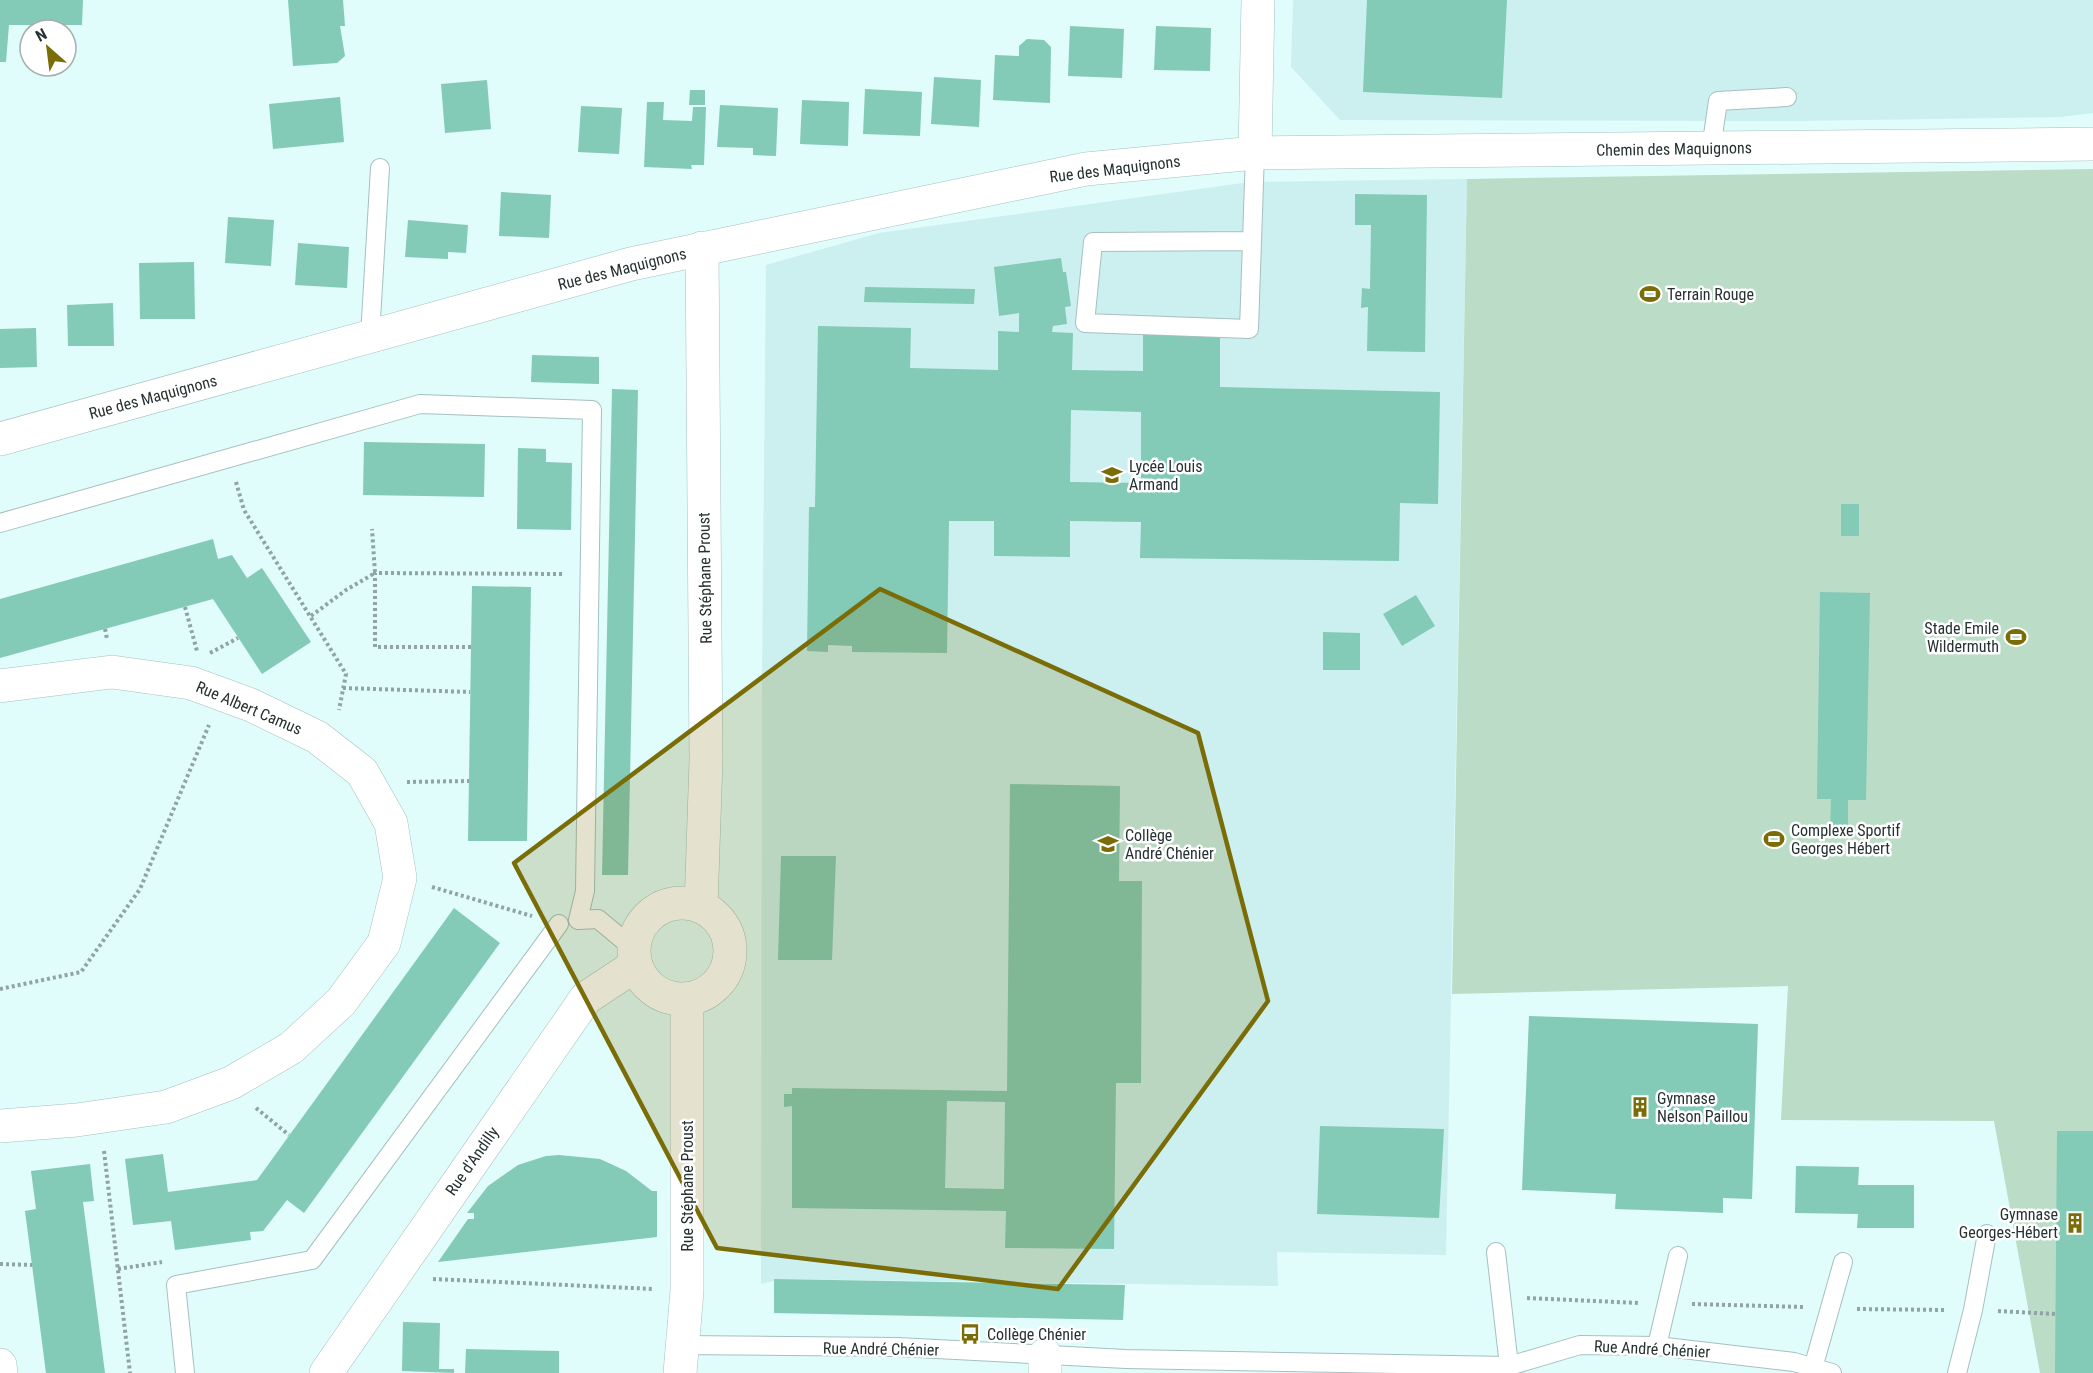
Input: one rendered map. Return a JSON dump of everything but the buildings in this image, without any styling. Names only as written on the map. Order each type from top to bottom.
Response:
[{"type":"street","points":[[1255,153],[1258,0]]},
{"type":"street","name":"Chemin des Maquignons","points":[[1255,153],[2093,144]]},
{"type":"street","name":"Rue des Maquignons","points":[[0,439],[631,264],[1086,169],[1255,153]]},
{"type":"street","name":"Rue Stéphane Proust","points":[[701,908],[706,760],[702,248]]},
{"type":"street","name":"Rue Albert Camus","points":[[0,686],[112,672],[191,683],[222,694],[317,737],[362,772],[374,792],[391,823],[400,878],[384,943],[341,1002],[291,1048],[231,1083],[166,1107],[100,1117],[0,1126]]},
{"type":"street","points":[[687,903],[701,908],[714,916],[724,928],[729,943],[729,959],[724,974],[714,986],[701,995],[687,999],[670,998],[655,992],[643,980],[635,957],[637,934],[644,920],[656,910],[671,904],[687,903]]},
{"type":"street","name":"Rue d'Andilly","points":[[326,1373],[586,998],[635,957]]},
{"type":"street","name":"Rue Stéphane Proust","points":[[681,1359],[687,1291],[687,999]]},
{"type":"street","points":[[0,1365],[1,1373]]},
{"type":"lane","points":[[1711,148],[1718,101],[1787,97]]},
{"type":"lane","points":[[1252,241],[1093,242],[1085,323],[1249,328],[1252,241],[1255,153]]},
{"type":"lane","points":[[370,336],[380,168]]},
{"type":"lane","points":[[0,524],[420,404],[592,410],[585,891],[578,920],[598,919],[635,957]]},
{"type":"lane","points":[[185,1373],[176,1285],[312,1260],[559,924]]},
{"type":"lane","points":[[1957,1373],[1973,1310],[1987,1234]]},
{"type":"lane","points":[[1496,1252],[1509,1366]]},
{"type":"lane","points":[[1658,1346],[1678,1256]]},
{"type":"lane","points":[[1813,1368],[1843,1263]]},
{"type":"lane","name":"Rue André Chénier","points":[[681,1359],[898,1347],[1045,1364],[1509,1366],[1580,1345],[1658,1346],[1794,1362],[1832,1373]]},
{"type":"path","points":[[228,458],[244,510],[346,674],[331,748]]},
{"type":"path","points":[[372,529],[375,573],[375,647],[471,647]]},
{"type":"path","points":[[311,616],[346,590],[375,573],[589,574]]},
{"type":"path","points":[[209,654],[238,638]]},
{"type":"path","points":[[344,688],[470,692]]},
{"type":"path","points":[[0,989],[81,972],[140,889],[222,694]]},
{"type":"path","points":[[374,792],[409,781],[469,782]]},
{"type":"path","points":[[400,878],[559,924]]},
{"type":"path","points":[[100,1117],[130,1373]]},
{"type":"path","points":[[0,1264],[32,1265]]},
{"type":"path","points":[[390,1278],[687,1291]]},
{"type":"path","points":[[1502,1298],[2055,1314]]},
{"type":"highlighted area","points":[[880,589],[1198,733],[1268,1001],[1058,1289],[717,1248],[514,863]]},
{"type":"shaded area","points":[[1293,0],[2093,0],[2093,113],[2061,117],[1797,121],[1340,120],[1291,67]]},
{"type":"shaded area","points":[[1467,179],[1446,1255],[1277,1252],[1278,1286],[782,1279],[761,1284],[762,684],[766,265],[879,233],[1250,182]]},
{"type":"green space","name":"Complexe Sportif Georges Hébert","points":[[2093,169],[2093,1373],[2040,1373],[1994,1121],[1781,1120],[1788,986],[1452,994],[1467,179]]},
{"type":"place","name":"Terrain Rouge","points":[[1650,294]]},
{"type":"place","name":"Lycée Louis Armand","points":[[1112,475]]},
{"type":"place","name":"Stade Emile Wildermuth","points":[[2016,637]]},
{"type":"place","name":"Complexe Sportif Georges Hébert","points":[[1774,839]]},
{"type":"place","name":"Collège André Chénier","points":[[1108,844]]},
{"type":"place","name":"Gymnase Nelson Paillou","points":[[1640,1107]]},
{"type":"place","name":"Gymnase Georges-Hébert","points":[[2075,1223]]},
{"type":"place","name":"Collège Chénier","points":[[970,1334]]}]
